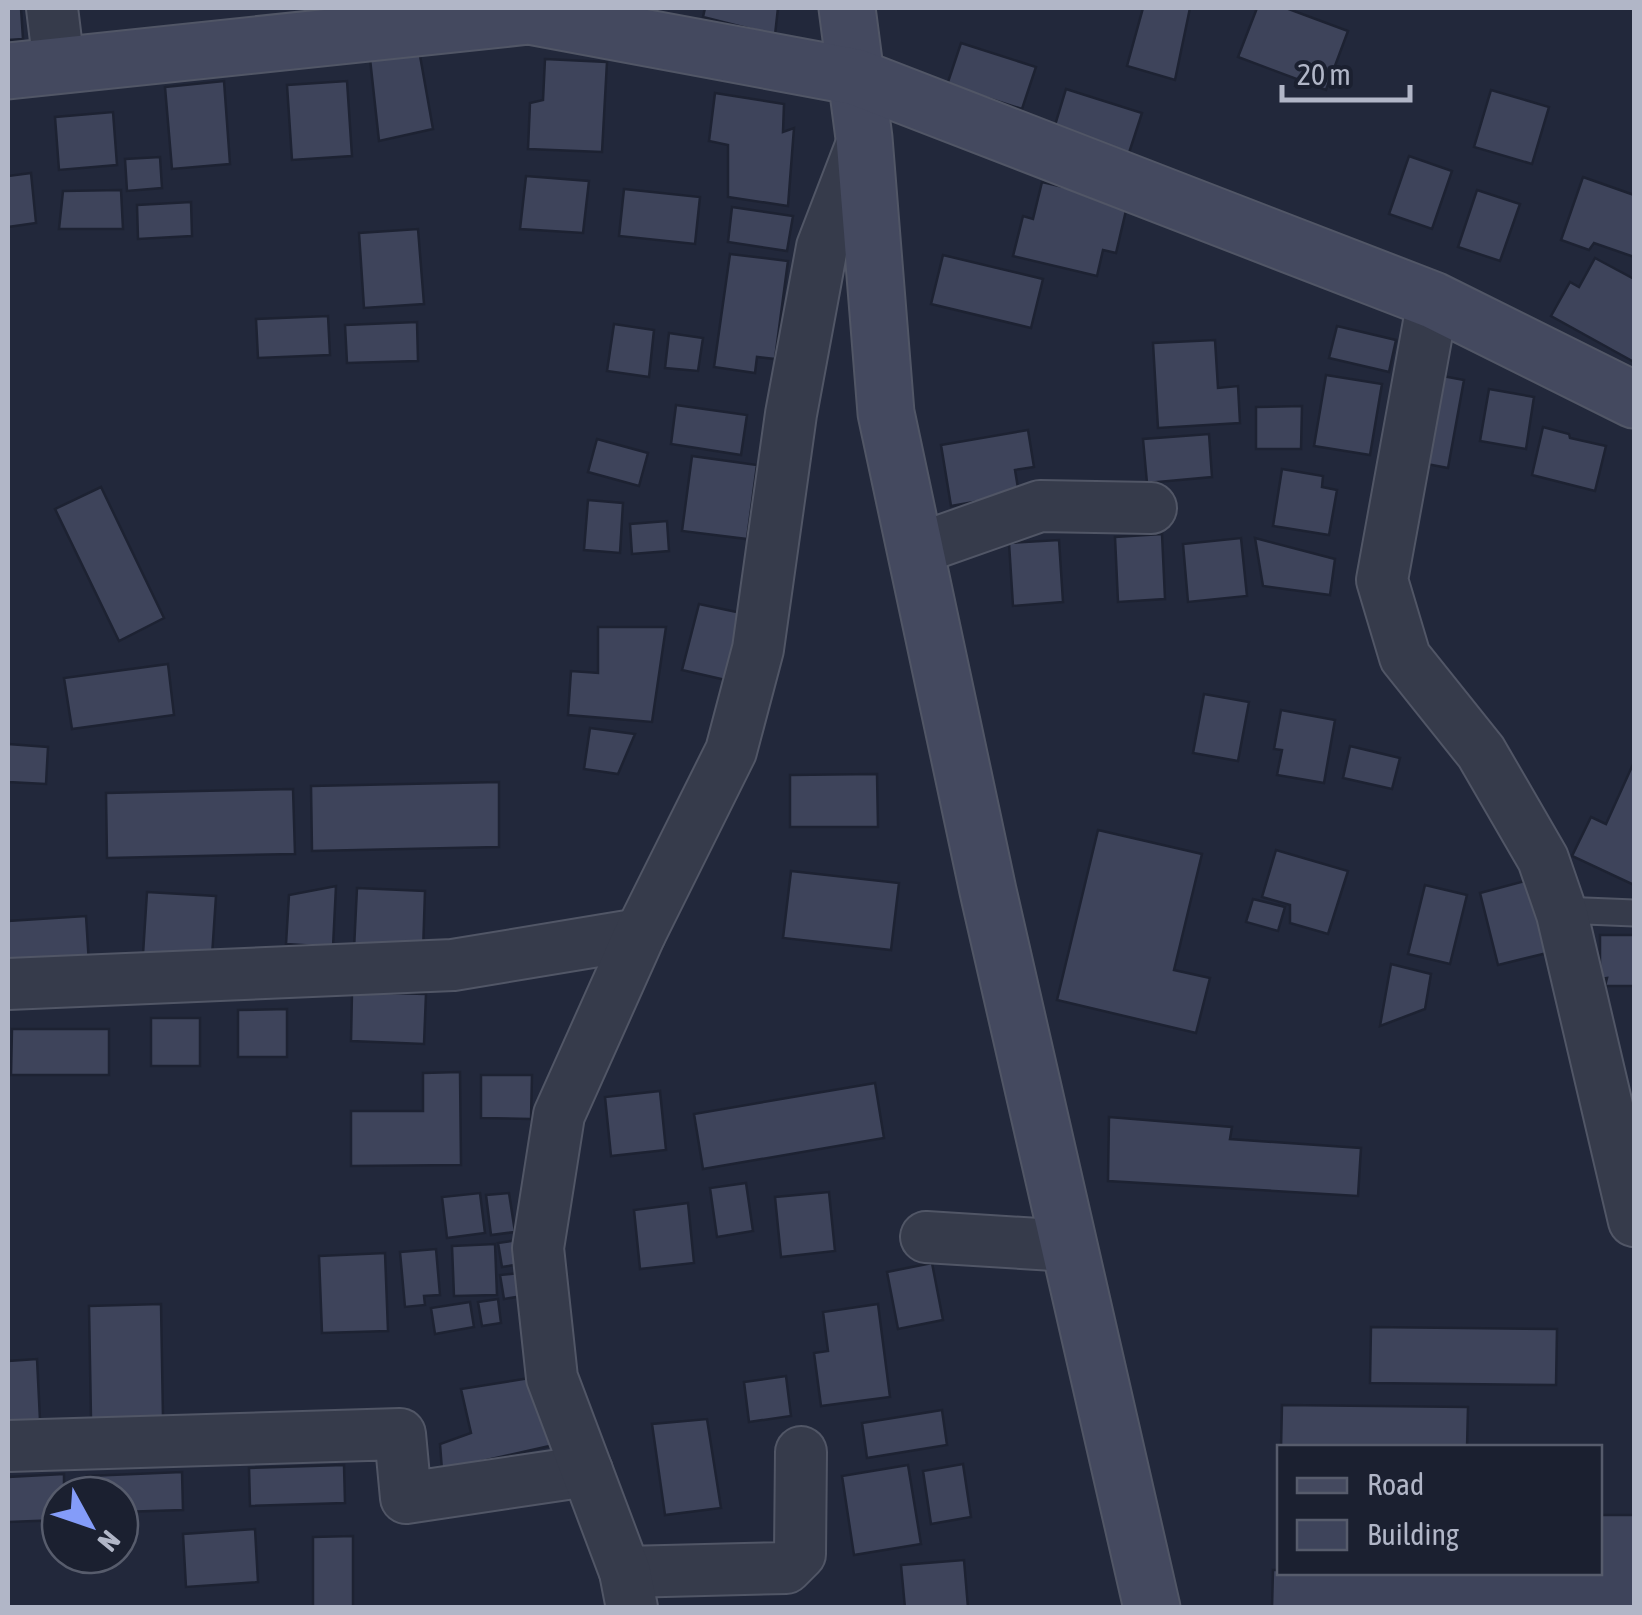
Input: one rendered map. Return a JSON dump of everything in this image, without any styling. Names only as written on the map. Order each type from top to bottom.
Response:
[{"type":"street","points":[[52,8],[33,68],[350,21],[529,16],[856,77],[1434,300],[1633,396]]},
{"type":"street","points":[[848,8],[864,138],[886,413],[988,891],[1152,1608]]},
{"type":"street","points":[[801,1452],[800,1554],[786,1568],[628,1590],[552,1378],[538,1248],[560,1115],[640,934],[731,751],[758,649],[791,414],[822,247],[864,138]]},
{"type":"street","points":[[1434,300],[1382,580],[1404,657],[1481,752],[1544,859],[1561,910],[1634,1221]]},
{"type":"street","points":[[915,550],[1040,506],[1150,508]]},
{"type":"street","points":[[8,984],[453,965],[640,934]]},
{"type":"street","points":[[926,1238],[1070,1246]]},
{"type":"street","points":[[8,1446],[400,1434],[406,1498],[587,1471]]},
{"type":"lane","points":[[1561,910],[1634,913]]},
{"type":"building","points":[[8,8],[21,8],[23,39],[8,40]]},
{"type":"building","points":[[705,8],[778,8],[775,35],[703,17]]},
{"type":"building","points":[[1143,8],[1190,8],[1175,80],[1127,66]]},
{"type":"building","points":[[1257,8],[1286,8],[1348,31],[1326,90],[1238,57]]},
{"type":"building","points":[[961,43],[1036,67],[1022,109],[947,85]]},
{"type":"building","points":[[419,50],[433,129],[379,141],[370,59]]},
{"type":"building","points":[[545,59],[607,62],[602,152],[528,149],[530,103],[543,100]]},
{"type":"building","points":[[224,81],[230,164],[172,169],[165,87]]},
{"type":"building","points":[[347,81],[352,156],[292,160],[287,85]]},
{"type":"building","points":[[1066,89],[1142,113],[1128,156],[1053,132]]},
{"type":"building","points":[[1491,90],[1549,107],[1532,164],[1474,147]]},
{"type":"building","points":[[715,93],[784,104],[783,132],[794,128],[788,206],[728,197],[728,145],[709,141]]},
{"type":"building","points":[[113,112],[117,165],[59,170],[55,117]]},
{"type":"building","points":[[1409,156],[1452,171],[1432,229],[1389,214]]},
{"type":"building","points":[[160,157],[162,188],[127,191],[125,159]]},
{"type":"building","points":[[31,173],[36,223],[8,227],[8,176]]},
{"type":"building","points":[[526,176],[589,181],[583,233],[520,229]]},
{"type":"building","points":[[1583,177],[1634,195],[1634,257],[1594,243],[1589,250],[1561,240]]},
{"type":"building","points":[[1042,182],[1128,202],[1116,253],[1103,250],[1097,276],[1013,256],[1023,216],[1033,219]]},
{"type":"building","points":[[624,189],[700,197],[695,244],[619,236]]},
{"type":"building","points":[[121,190],[123,229],[59,229],[63,191]]},
{"type":"building","points":[[1477,190],[1520,204],[1500,261],[1458,247]]},
{"type":"building","points":[[191,202],[192,236],[138,239],[137,205]]},
{"type":"building","points":[[732,207],[793,216],[787,251],[728,242]]},
{"type":"building","points":[[418,229],[424,304],[364,308],[359,233]]},
{"type":"building","points":[[730,254],[788,261],[775,359],[757,357],[755,373],[714,367]]},
{"type":"building","points":[[943,255],[1043,279],[1031,328],[931,304]]},
{"type":"building","points":[[1595,258],[1634,279],[1634,362],[1551,316],[1570,282],[1579,287]]},
{"type":"building","points":[[328,316],[330,355],[258,358],[256,319]]},
{"type":"building","points":[[417,322],[418,361],[347,363],[345,325]]},
{"type":"building","points":[[614,324],[654,330],[649,377],[607,371]]},
{"type":"building","points":[[1337,326],[1396,340],[1389,372],[1329,358]]},
{"type":"building","points":[[669,333],[703,338],[698,371],[665,368]]},
{"type":"building","points":[[1215,340],[1218,388],[1238,386],[1240,423],[1158,428],[1153,343]]},
{"type":"building","points":[[1432,374],[1464,380],[1448,468],[1416,462]]},
{"type":"building","points":[[1326,375],[1382,384],[1370,455],[1314,446]]},
{"type":"building","points":[[1489,389],[1534,397],[1526,449],[1480,441]]},
{"type":"building","points":[[676,405],[747,415],[741,455],[671,444]]},
{"type":"building","points":[[1302,406],[1301,449],[1256,449],[1256,407]]},
{"type":"building","points":[[1543,427],[1606,446],[1595,491],[1532,475]]},
{"type":"building","points":[[1028,430],[1034,467],[1015,470],[1019,494],[951,506],[941,445]]},
{"type":"building","points":[[1209,434],[1212,477],[1147,483],[1143,439]]},
{"type":"building","points":[[597,439],[648,453],[639,486],[588,472]]},
{"type":"building","points":[[692,456],[757,465],[747,539],[682,531]]},
{"type":"building","points":[[1282,469],[1323,476],[1322,487],[1337,490],[1329,535],[1273,526]]},
{"type":"building","points":[[101,487],[164,618],[119,641],[55,509]]},
{"type":"building","points":[[588,500],[623,503],[620,553],[584,550]]},
{"type":"building","points":[[667,521],[669,551],[632,554],[630,524]]},
{"type":"building","points":[[1162,534],[1165,599],[1118,602],[1115,537]]},
{"type":"building","points":[[1241,538],[1247,596],[1188,602],[1183,544]]},
{"type":"building","points":[[1255,538],[1335,559],[1330,595],[1263,586]]},
{"type":"building","points":[[1059,540],[1063,602],[1013,606],[1009,543]]},
{"type":"building","points":[[699,604],[746,614],[730,681],[682,670]]},
{"type":"building","points":[[598,627],[666,627],[652,722],[568,715],[571,671],[598,673]]},
{"type":"building","points":[[168,664],[174,715],[72,729],[64,678]]},
{"type":"building","points":[[1204,694],[1249,702],[1238,761],[1193,753]]},
{"type":"building","points":[[1281,710],[1335,720],[1324,783],[1277,775],[1282,750],[1274,749]]},
{"type":"building","points":[[590,728],[635,734],[618,774],[584,769]]},
{"type":"building","points":[[8,744],[48,747],[46,784],[8,782]]},
{"type":"building","points":[[1350,746],[1400,758],[1392,789],[1343,778]]},
{"type":"building","points":[[1634,762],[1634,885],[1572,856],[1591,817],[1606,824]]},
{"type":"building","points":[[877,774],[878,827],[790,827],[790,775]]},
{"type":"building","points":[[499,782],[499,847],[312,851],[311,786]]},
{"type":"building","points":[[293,789],[295,854],[107,858],[106,793]]},
{"type":"building","points":[[1098,830],[1202,854],[1174,970],[1210,978],[1196,1033],[1057,1000]]},
{"type":"building","points":[[1276,850],[1348,871],[1328,934],[1290,923],[1290,905],[1262,897]]},
{"type":"building","points":[[791,871],[899,883],[891,950],[783,938]]},
{"type":"building","points":[[1529,880],[1547,953],[1498,965],[1480,893]]},
{"type":"building","points":[[1425,885],[1467,895],[1450,964],[1408,954]]},
{"type":"building","points":[[336,886],[333,947],[286,944],[289,895]]},
{"type":"building","points":[[357,888],[425,891],[423,952],[354,949]]},
{"type":"building","points":[[147,892],[216,896],[212,956],[143,954]]},
{"type":"building","points":[[1253,899],[1285,907],[1278,931],[1246,922]]},
{"type":"building","points":[[86,916],[89,964],[8,969],[8,921]]},
{"type":"building","points":[[1600,935],[1634,935],[1634,986],[1605,986],[1607,978],[1600,979]]},
{"type":"building","points":[[1391,964],[1431,974],[1425,1009],[1380,1026]]},
{"type":"building","points":[[352,992],[426,994],[424,1044],[351,1041]]},
{"type":"building","points":[[287,1009],[287,1057],[238,1057],[238,1010]]},
{"type":"building","points":[[151,1018],[200,1018],[200,1066],[151,1066]]},
{"type":"building","points":[[12,1029],[109,1029],[109,1075],[11,1075]]},
{"type":"building","points":[[460,1072],[461,1165],[351,1166],[351,1111],[423,1111],[423,1073]]},
{"type":"building","points":[[481,1075],[532,1075],[531,1119],[481,1118]]},
{"type":"building","points":[[875,1083],[884,1138],[703,1169],[694,1114]]},
{"type":"building","points":[[660,1091],[666,1150],[611,1156],[605,1097]]},
{"type":"building","points":[[1109,1117],[1232,1127],[1230,1139],[1361,1148],[1358,1196],[1108,1181]]},
{"type":"building","points":[[746,1183],[753,1231],[717,1237],[710,1188]]},
{"type":"building","points":[[829,1192],[835,1251],[781,1257],[775,1197]]},
{"type":"building","points":[[480,1193],[485,1233],[447,1238],[442,1197]]},
{"type":"building","points":[[509,1193],[515,1232],[491,1235],[486,1195]]},
{"type":"building","points":[[688,1203],[694,1263],[640,1269],[634,1210]]},
{"type":"building","points":[[518,1240],[521,1264],[502,1267],[498,1243]]},
{"type":"building","points":[[495,1244],[497,1295],[454,1296],[452,1246]]},
{"type":"building","points":[[436,1249],[440,1295],[424,1296],[425,1305],[405,1307],[400,1252]]},
{"type":"building","points":[[385,1253],[388,1331],[322,1333],[319,1256]]},
{"type":"building","points":[[932,1263],[943,1320],[898,1329],[887,1272]]},
{"type":"building","points":[[520,1273],[523,1296],[504,1299],[500,1275]]},
{"type":"building","points":[[498,1299],[501,1323],[482,1326],[478,1302]]},
{"type":"building","points":[[470,1302],[474,1327],[435,1334],[431,1308]]},
{"type":"building","points":[[161,1304],[163,1418],[91,1419],[89,1306]]},
{"type":"building","points":[[878,1304],[890,1397],[821,1406],[814,1353],[828,1351],[823,1312]]},
{"type":"building","points":[[1371,1327],[1557,1329],[1556,1385],[1370,1383]]},
{"type":"building","points":[[37,1359],[40,1420],[8,1422],[8,1361]]},
{"type":"building","points":[[786,1376],[791,1416],[749,1422],[744,1382]]},
{"type":"building","points":[[536,1377],[554,1445],[442,1470],[440,1444],[471,1433],[461,1389]]},
{"type":"building","points":[[1282,1405],[1468,1407],[1467,1445],[1281,1445]]},
{"type":"building","points":[[942,1410],[947,1445],[867,1458],[862,1423]]},
{"type":"building","points":[[707,1419],[721,1508],[665,1515],[652,1424]]},
{"type":"building","points":[[963,1464],[971,1517],[931,1524],[923,1471]]},
{"type":"building","points":[[344,1465],[345,1503],[250,1506],[249,1468]]},
{"type":"building","points":[[908,1465],[921,1544],[854,1555],[842,1476]]},
{"type":"building","points":[[182,1472],[183,1510],[140,1511],[140,1475],[111,1475]]},
{"type":"building","points":[[40,1475],[40,1521],[8,1522],[8,1477]]},
{"type":"building","points":[[1602,1515],[1634,1515],[1634,1608],[1272,1608],[1273,1570],[1277,1570],[1277,1575],[1602,1575]]},
{"type":"building","points":[[255,1529],[258,1582],[186,1587],[183,1534]]},
{"type":"building","points":[[353,1536],[353,1608],[313,1608],[313,1537]]},
{"type":"building","points":[[964,1560],[968,1608],[905,1608],[901,1565]]}]
